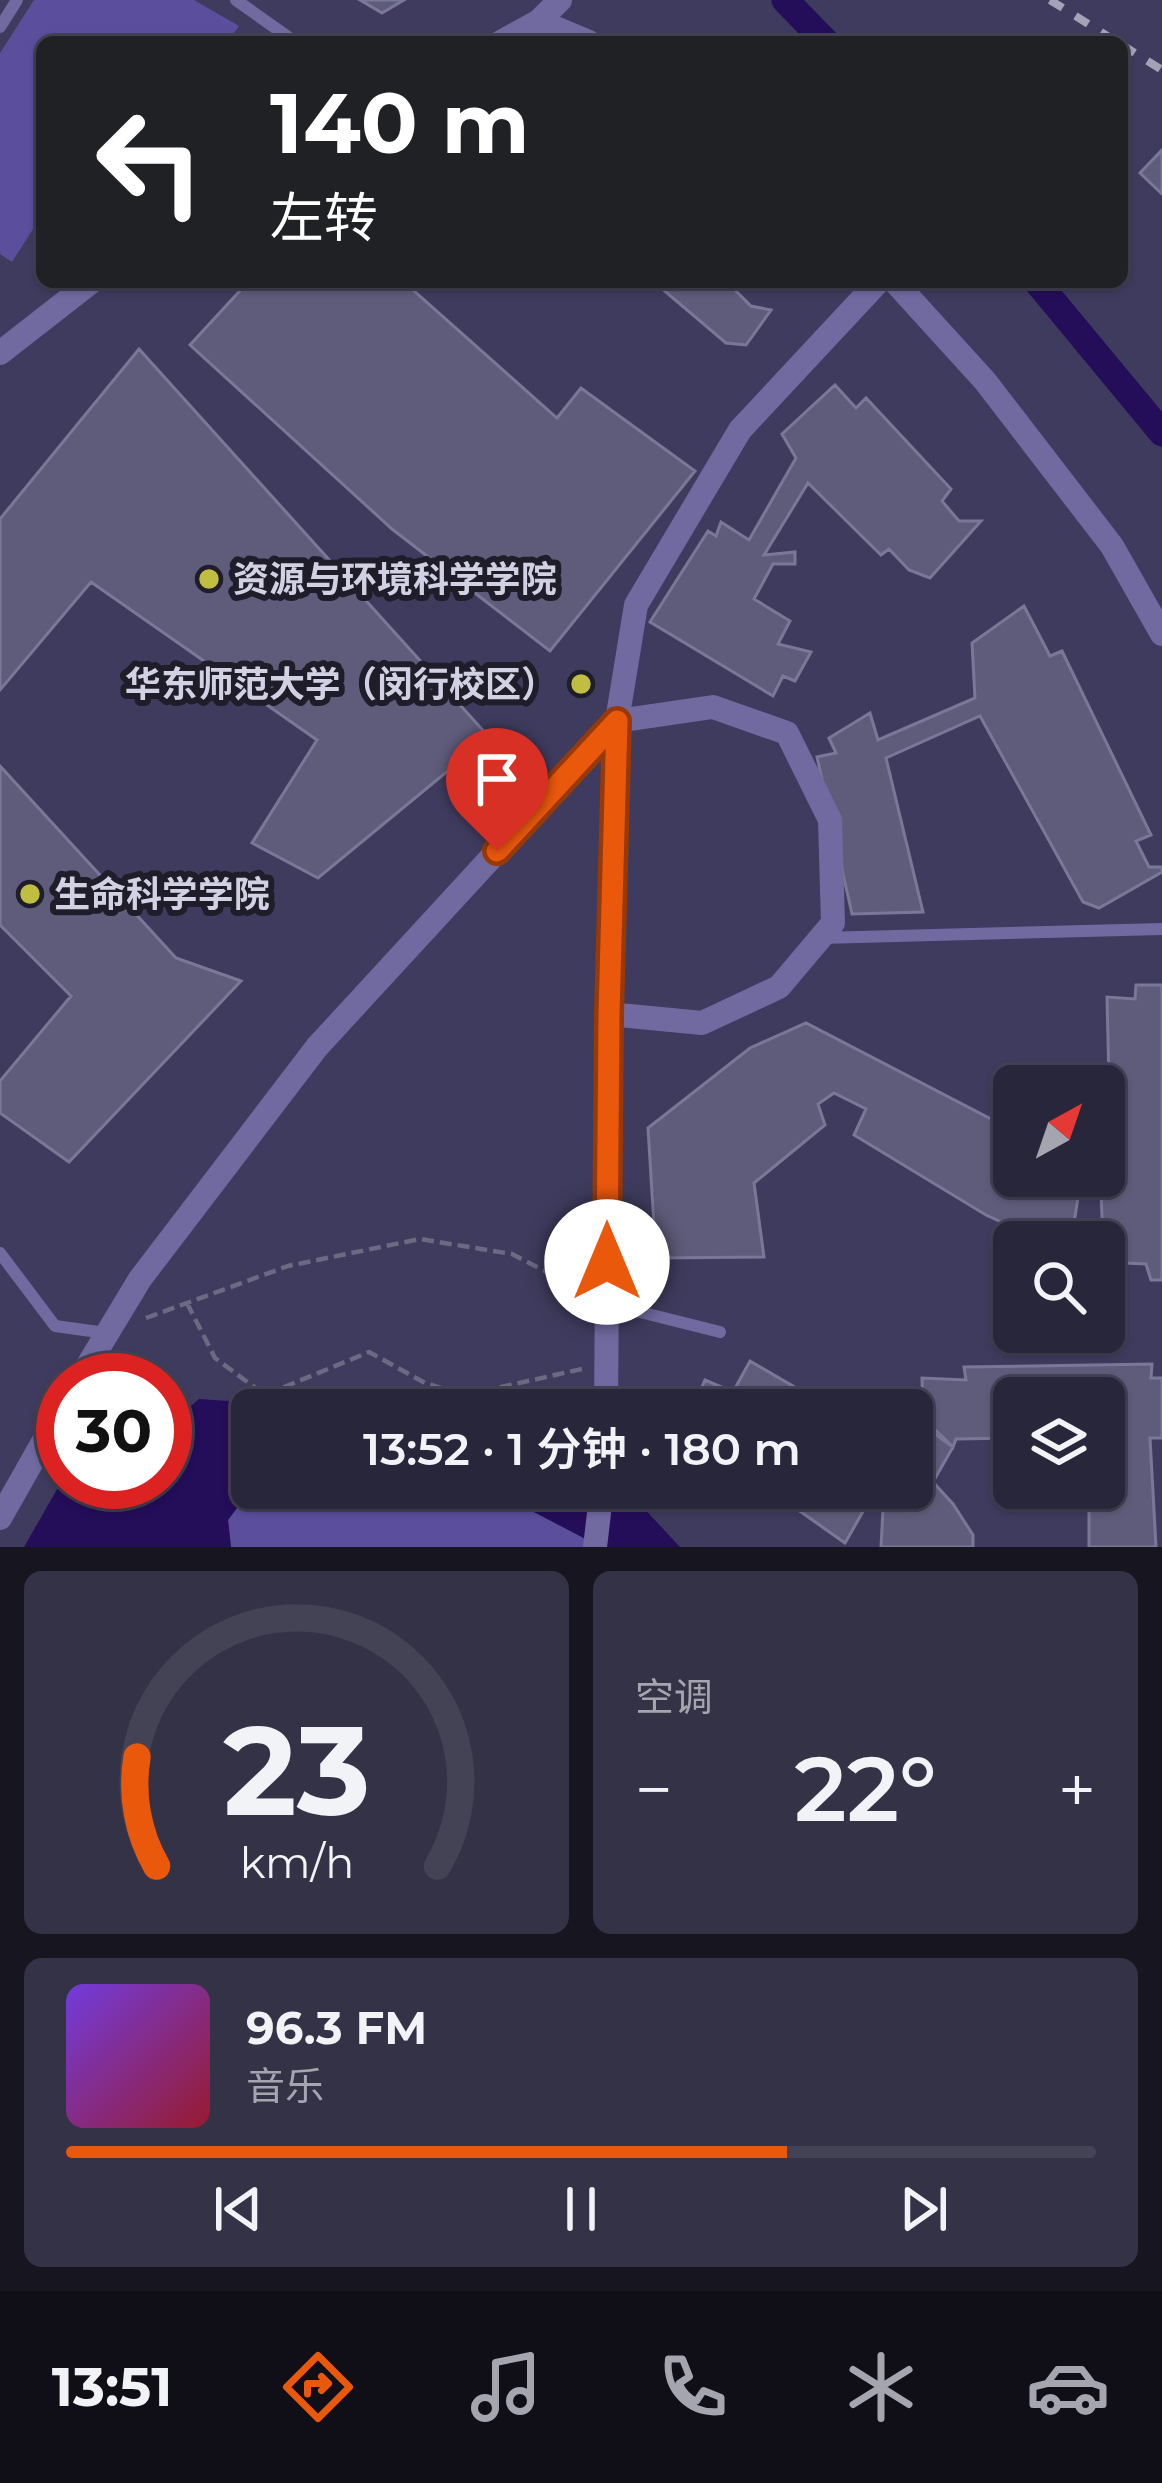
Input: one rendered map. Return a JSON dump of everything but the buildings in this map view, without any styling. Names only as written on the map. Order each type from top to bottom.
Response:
[{"type":"street","points":[[512,36],[539,21],[560,0]]},
{"type":"street","points":[[539,21],[575,36]]},
{"type":"street","points":[[0,353],[83,288]]},
{"type":"street","points":[[606,1389],[617,721],[636,604],[740,430],[872,288]]},
{"type":"street","points":[[901,288],[985,381],[1112,546],[1162,634]]},
{"type":"street","points":[[95,1353],[140,1279],[317,1046],[617,721],[713,707],[787,733],[830,820],[833,922],[779,987],[702,1022],[609,1014]]},
{"type":"street","points":[[0,1518],[36,1455]]},
{"type":"street","points":[[596,1547],[600,1509]]},
{"type":"lane","points":[[0,27],[17,0]]},
{"type":"lane","points":[[236,0],[287,36]]},
{"type":"lane","points":[[820,938],[1162,929]]},
{"type":"lane","points":[[0,1253],[55,1326],[107,1333]]},
{"type":"lane","points":[[607,1304],[720,1332]]},
{"type":"path","points":[[147,1318],[288,1266],[420,1239],[512,1254],[607,1304]]},
{"type":"path","points":[[187,1303],[215,1358],[266,1395],[370,1352],[425,1383],[465,1395],[606,1364]]},
{"type":"shaded area","name":"华东师范大学（闵行校区）","points":[[0,0],[1162,0],[1162,1547],[0,1547]]},
{"type":"shaded area","points":[[34,0],[194,0],[239,26],[232,36],[36,36],[36,224],[12,262],[0,254],[0,53]]},
{"type":"shaded area","points":[[199,1399],[231,1401],[231,1509],[236,1509],[228,1520],[231,1547],[24,1547],[46,1509],[192,1509],[192,1405]]},
{"type":"shaded area","points":[[236,1509],[528,1509],[601,1547],[231,1547],[228,1520]]},
{"type":"shaded area","points":[[528,1509],[645,1509],[680,1547],[601,1547]]},
{"type":"waterway","points":[[785,0],[820,36]]},
{"type":"waterway","points":[[1042,288],[1162,433]]},
{"type":"railway","points":[[1050,0],[1107,36]]},
{"type":"railway","points":[[1128,49],[1162,70]]},
{"type":"place","name":"资源与环境科学学院","points":[[209,579]]},
{"type":"place","name":"华东师范大学（闵行校区）","points":[[581,684]]},
{"type":"place","name":"生命科学学院","points":[[30,894]]},
{"type":"route","points":[[497,851],[617,721],[607,1262]]}]
